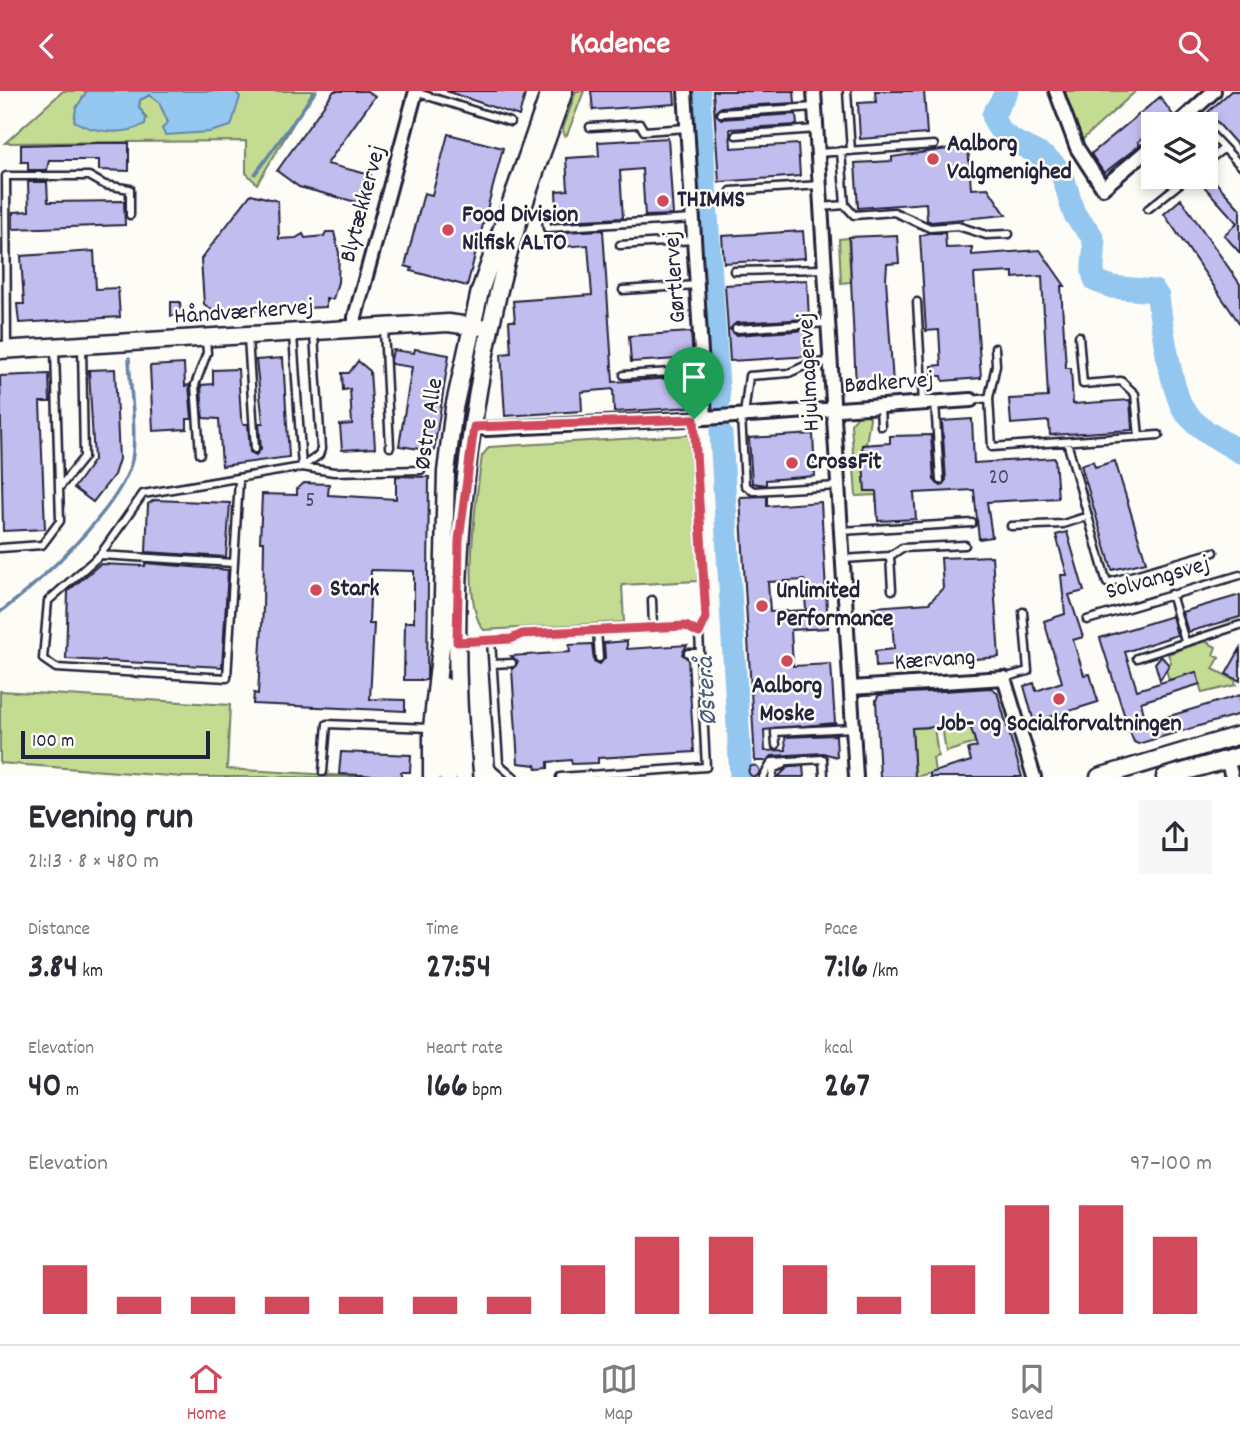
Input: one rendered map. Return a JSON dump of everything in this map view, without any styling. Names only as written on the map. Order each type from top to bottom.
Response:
[{"type":"street","name":"Østre Alle","points":[[464,777],[449,640],[446,472],[454,408],[470,325],[550,91]]},
{"type":"street","name":"Østre Alle","points":[[432,777],[432,728],[449,640],[459,540],[490,330],[518,225],[564,91]]},
{"type":"street","name":"Gørtlervej","points":[[685,91],[702,370],[700,419]]},
{"type":"street","name":"Hjulmagervej","points":[[814,91],[856,777]]},
{"type":"street","points":[[1056,91],[1077,148],[1103,188],[1141,155]]},
{"type":"street","points":[[1192,112],[1214,91]]},
{"type":"street","name":"Blytækkervej","points":[[355,329],[355,317],[415,92]]},
{"type":"street","name":"Håndværkervej","points":[[3,350],[447,323],[490,330]]},
{"type":"street","name":"Bødkervej","points":[[474,427],[700,419],[971,400]]},
{"type":"street","points":[[449,640],[449,777]]},
{"type":"street","name":"Kærvang","points":[[851,688],[1004,678],[1034,777]]},
{"type":"street","points":[[1100,777],[1240,735]]},
{"type":"street","points":[[1165,777],[1233,758],[1232,777]]},
{"type":"lane","points":[[437,99],[440,91]]},
{"type":"lane","points":[[847,91],[851,151]]},
{"type":"lane","points":[[415,92],[510,122]]},
{"type":"lane","points":[[722,113],[815,107]]},
{"type":"lane","points":[[590,127],[640,124],[644,131],[687,128]]},
{"type":"lane","points":[[736,135],[816,129]]},
{"type":"lane","points":[[1218,143],[1240,165]]},
{"type":"lane","points":[[818,153],[934,145]]},
{"type":"lane","points":[[1218,153],[1223,149]]},
{"type":"lane","points":[[841,151],[845,205],[854,215],[894,212],[930,228],[958,226],[986,235],[1009,234]]},
{"type":"lane","points":[[3,350],[6,176],[89,176],[105,185],[130,189],[130,215]]},
{"type":"lane","points":[[732,191],[820,185]]},
{"type":"lane","points":[[1148,209],[1173,189]]},
{"type":"lane","points":[[821,207],[845,205]]},
{"type":"lane","points":[[547,217],[547,228],[693,219]]},
{"type":"lane","points":[[620,246],[694,240]]},
{"type":"lane","points":[[734,271],[825,269]]},
{"type":"lane","points":[[623,290],[697,285]]},
{"type":"lane","points":[[917,302],[940,480]]},
{"type":"lane","points":[[736,329],[828,323]]},
{"type":"lane","points":[[384,327],[390,447]]},
{"type":"lane","points":[[302,467],[318,455],[321,449],[313,331]]},
{"type":"lane","points":[[293,333],[302,467]]},
{"type":"lane","points":[[248,335],[255,449]]},
{"type":"lane","points":[[1079,336],[1083,384],[1121,381],[1135,394],[1139,437]]},
{"type":"lane","points":[[200,454],[195,385],[207,353],[206,338]]},
{"type":"lane","points":[[59,488],[85,457],[82,346]]},
{"type":"lane","points":[[0,548],[42,545],[60,521],[55,347]]},
{"type":"lane","points":[[995,348],[996,365],[989,398],[992,447],[1159,435]]},
{"type":"lane","points":[[830,362],[811,363],[789,373],[749,376],[743,416],[745,485],[753,491],[838,486]]},
{"type":"lane","points":[[624,375],[702,370]]},
{"type":"lane","points":[[971,400],[989,398]]},
{"type":"lane","points":[[880,406],[881,426]]},
{"type":"lane","points":[[560,777],[706,767],[699,633],[706,618],[700,419]]},
{"type":"lane","points":[[1067,442],[1107,583],[1214,552]]},
{"type":"lane","points":[[239,479],[227,678],[55,668],[43,659],[48,601],[100,555],[143,494],[302,467],[334,472],[421,470]]},
{"type":"lane","points":[[1011,526],[1063,524],[1088,516]]},
{"type":"lane","points":[[841,531],[972,523]]},
{"type":"lane","points":[[843,559],[890,556],[902,548],[965,545]]},
{"type":"lane","points":[[100,555],[234,563]]},
{"type":"lane","points":[[890,556],[892,590]]},
{"type":"lane","name":"Solvangsvej","points":[[1087,620],[1240,575]]},
{"type":"lane","points":[[1171,594],[1185,641]]},
{"type":"lane","points":[[652,600],[653,627]]},
{"type":"lane","points":[[1004,678],[1028,671],[1023,612]]},
{"type":"lane","points":[[1137,658],[1240,625]]},
{"type":"lane","points":[[449,640],[491,640],[522,634],[686,626],[699,633]]},
{"type":"lane","points":[[597,630],[599,658]]},
{"type":"lane","points":[[491,640],[499,764],[514,777]]},
{"type":"lane","points":[[688,653],[700,653]]},
{"type":"lane","points":[[493,664],[512,663]]},
{"type":"lane","points":[[323,772],[327,724],[432,728]]},
{"type":"lane","points":[[776,745],[775,732],[853,728]]},
{"type":"lane","points":[[762,777],[772,762],[823,759],[824,777]]},
{"type":"lane","points":[[772,777],[776,766],[823,763]]},
{"type":"green space","points":[[63,91],[87,91],[77,108],[146,118],[139,107],[140,100],[150,95],[159,102],[168,122],[239,97],[235,91],[313,91],[257,184],[246,173],[246,141],[5,143]]},
{"type":"green space","points":[[576,91],[584,91],[567,135],[564,136],[563,129]]},
{"type":"green space","points":[[1065,91],[1136,91],[1082,140]]},
{"type":"green space","points":[[848,238],[851,282],[841,283],[839,239]]},
{"type":"green space","points":[[859,414],[868,414],[870,418],[866,444],[862,445],[865,491],[905,489],[906,499],[876,501],[876,495],[856,496],[851,424]]},
{"type":"green space","points":[[689,435],[698,581],[622,585],[624,622],[484,630],[477,617],[473,597],[472,547],[482,456],[489,447]]},
{"type":"green space","points":[[1205,641],[1216,647],[1213,655],[1219,658],[1213,669],[1235,680],[1236,685],[1202,693],[1196,672],[1169,680],[1166,669],[1171,662],[1168,654]]},
{"type":"green space","points":[[0,691],[230,705],[227,769],[366,777],[183,777],[0,763]]},
{"type":"green space","points":[[970,725],[975,743],[946,752],[942,726]]},
{"type":"green space","points":[[934,727],[938,756],[933,758],[935,772],[915,777],[912,728]]},
{"type":"water","points":[[87,91],[235,91],[240,97],[231,126],[210,132],[165,135],[162,129],[168,122],[159,102],[150,95],[140,100],[139,107],[146,118],[145,124],[137,128],[100,130],[74,121],[76,108]]},
{"type":"building","points":[[334,91],[367,91],[375,96],[327,164],[371,175],[364,204],[299,187],[277,171]]},
{"type":"building","points":[[446,91],[526,91],[519,116]]},
{"type":"building","points":[[591,91],[674,91],[675,104],[593,110]]},
{"type":"building","points":[[713,91],[794,91],[795,103],[721,107],[715,113],[721,119],[796,114],[797,125],[730,129],[731,148],[798,144],[800,176],[719,182]]},
{"type":"building","points":[[875,91],[924,91],[927,134],[860,139],[858,103],[876,102]]},
{"type":"building","points":[[1231,91],[1240,91],[1240,148],[1218,123],[1218,112],[1208,112]]},
{"type":"building","points":[[1160,97],[1171,112],[1142,112]]},
{"type":"building","points":[[1141,113],[1140,145],[1104,173],[1091,154]]},
{"type":"building","name":"Food Division Nilfisk ALTO","points":[[448,134],[503,148],[467,286],[411,271],[412,268],[405,266],[424,193],[432,195]]},
{"type":"building","points":[[668,138],[673,215],[645,216],[642,169],[620,171],[623,218],[564,221],[564,211],[557,211],[556,191],[568,190],[566,158],[599,156],[598,142]]},
{"type":"building","points":[[129,143],[129,171],[99,170],[99,160],[49,160],[47,170],[28,170],[28,162],[21,162],[21,145]]},
{"type":"building","points":[[968,146],[971,189],[988,188],[1006,215],[931,222],[927,220],[926,203],[858,208],[855,163],[892,161],[892,157]]},
{"type":"building","points":[[28,182],[47,182],[48,202],[124,201],[125,225],[13,229],[13,212],[29,211]]},
{"type":"building","points":[[1218,185],[1240,209],[1240,253],[1224,235],[1237,223],[1206,189],[1218,189]]},
{"type":"building","points":[[251,194],[278,201],[279,239],[296,238],[303,234],[305,238],[324,236],[326,232],[334,232],[339,253],[338,282],[333,299],[326,299],[326,307],[215,312],[204,304],[201,259]]},
{"type":"building","points":[[1181,199],[1240,284],[1240,324],[1164,214]]},
{"type":"building","points":[[603,230],[613,382],[689,377],[691,407],[614,412],[613,389],[581,392],[582,411],[505,416],[501,354],[511,353],[509,321],[515,321],[513,301],[592,295],[588,245],[545,248],[544,233]]},
{"type":"building","points":[[803,231],[805,258],[724,263],[722,236]]},
{"type":"building","points":[[945,233],[946,248],[972,247],[972,255],[1040,250],[1065,286],[1061,286],[1066,368],[1071,368],[1073,404],[1130,400],[1132,430],[1050,435],[1049,421],[1011,424],[1009,399],[1048,397],[1042,276],[1013,278],[1013,272],[974,274],[981,378],[943,381],[942,376],[932,376],[932,366],[941,365],[939,330],[926,331],[920,236]]},
{"type":"building","points":[[897,235],[899,263],[887,264],[886,279],[893,384],[856,387],[849,237]]},
{"type":"building","points":[[94,251],[96,289],[118,288],[120,317],[19,323],[17,304],[24,304],[21,256]]},
{"type":"building","points":[[807,280],[809,319],[736,323],[730,329],[736,335],[810,330],[811,356],[730,361],[725,285]]},
{"type":"building","points":[[171,302],[180,302],[181,315],[171,316]]},
{"type":"building","points":[[691,332],[693,358],[631,362],[629,336]]},
{"type":"building","points":[[415,349],[449,355],[434,451],[399,446],[412,367],[391,364],[391,360],[393,350],[414,353]]},
{"type":"building","points":[[283,358],[289,457],[222,466],[219,419],[203,418],[201,385],[213,384],[213,370],[238,369],[241,417],[243,424],[248,424],[250,452],[256,455],[261,449],[259,423],[263,423],[256,360]]},
{"type":"building","points":[[358,361],[370,371],[375,448],[342,450],[340,425],[352,424],[350,389],[343,390],[342,373],[349,373]]},
{"type":"building","points":[[184,364],[185,386],[189,385],[192,419],[187,419],[187,429],[153,431],[150,366]]},
{"type":"building","points":[[115,369],[119,459],[114,475],[93,502],[74,488],[94,460],[89,370]]},
{"type":"building","points":[[49,374],[50,402],[40,402],[45,529],[3,531],[0,376]]},
{"type":"building","points":[[972,419],[974,463],[1055,458],[1058,498],[987,502],[992,537],[979,539],[974,490],[914,493],[916,519],[878,521],[876,491],[865,491],[862,445],[890,443],[890,436],[931,435],[934,480],[941,486],[946,480],[942,421]]},
{"type":"building","points":[[813,434],[815,476],[766,480],[766,485],[752,483],[749,438]]},
{"type":"building","points":[[1093,461],[1095,467],[1115,461],[1146,562],[1112,570],[1081,465]]},
{"type":"building","name":"Stark","points":[[396,476],[429,477],[427,680],[404,680],[405,622],[414,622],[414,571],[371,570],[369,624],[374,624],[370,699],[405,700],[405,711],[253,704],[254,693],[258,694],[263,608],[264,542],[260,542],[262,494],[297,495],[297,489],[304,483],[329,484],[328,495],[396,499]]},
{"type":"building","points":[[767,496],[767,506],[821,502],[828,628],[791,630],[793,666],[831,664],[835,723],[764,730],[765,751],[786,750],[785,737],[836,735],[837,757],[823,753],[772,756],[766,761],[755,761],[740,497]],"holes":[[[804,580],[806,610],[770,612],[768,582]]]},
{"type":"building","points":[[154,500],[230,503],[226,557],[146,552],[148,504]]},
{"type":"building","points":[[1067,532],[1084,591],[1069,595],[1083,637],[1073,640],[1084,675],[1090,674],[1098,702],[1034,722],[1024,686],[1034,683],[1036,691],[1062,682],[1044,621],[1065,614],[1061,575],[1067,575],[1056,535]]},
{"type":"building","points":[[992,556],[999,657],[876,667],[875,651],[894,649],[892,617],[884,617],[873,607],[929,603],[943,588],[941,558]]},
{"type":"building","points":[[145,563],[228,570],[222,667],[66,659],[68,591],[100,564],[145,566]]},
{"type":"building","points":[[1240,595],[1240,617],[1188,632],[1182,612]]},
{"type":"building","points":[[1172,616],[1177,635],[1125,652],[1137,690],[1196,672],[1200,684],[1141,702],[1146,723],[1240,695],[1240,714],[1138,744],[1134,742],[1129,730],[1100,638]]},
{"type":"building","points":[[627,641],[627,649],[687,645],[682,654],[688,659],[694,752],[598,758],[598,763],[572,764],[571,760],[548,762],[548,768],[537,769],[536,765],[518,763],[512,669],[518,662],[511,656],[570,652],[569,645],[592,644],[594,661],[600,664],[605,658],[604,643]]},
{"type":"building","points":[[1240,649],[1240,681],[1226,674]]},
{"type":"building","points":[[1161,656],[1169,665],[1160,680],[1155,663]]},
{"type":"building","points":[[991,688],[997,692],[1022,777],[930,777],[930,773],[971,761],[968,749],[977,747],[970,725],[912,728],[915,777],[880,777],[876,700],[879,695]]},
{"type":"building","points":[[341,752],[411,755],[410,772],[401,772],[401,777],[339,774]]},
{"type":"building","points":[[754,765],[760,771],[754,777],[748,771]]},
{"type":"building","points":[[803,766],[804,777],[778,777],[788,767]]},
{"type":"waterway","points":[[255,174],[316,91]]},
{"type":"waterway","name":"Østerå","points":[[699,91],[719,401]]},
{"type":"waterway","points":[[1007,91],[993,115],[997,125],[1011,140],[1040,155],[1057,168],[1065,183],[1074,213],[1093,239],[1093,271],[1096,281],[1112,287],[1154,291],[1158,297],[1168,358],[1181,404],[1198,425],[1240,452]]},
{"type":"waterway","points":[[0,612],[56,564],[76,543],[113,499],[125,479],[132,460],[134,436],[129,358]]},
{"type":"waterway","name":"Østerå","points":[[721,434],[741,777]]},
{"type":"place","name":"Aalborg Valgmenighed","points":[[933,159]]},
{"type":"place","name":"THIMMS","points":[[663,201]]},
{"type":"place","name":"Food Division Nilfisk ALTO","points":[[448,230]]},
{"type":"place","name":"CrossFit","points":[[792,463]]},
{"type":"place","name":"Stark","points":[[316,590]]},
{"type":"place","name":"Unlimited Performance","points":[[762,606]]},
{"type":"place","name":"Aalborg Moske","points":[[787,661]]},
{"type":"place","name":"Job- og Socialforvaltningen","points":[[1059,699]]},
{"type":"route","points":[[694,419],[706,618],[699,633],[686,626],[522,634],[511,639],[457,642],[459,540],[474,427],[487,429],[694,419]]}]
